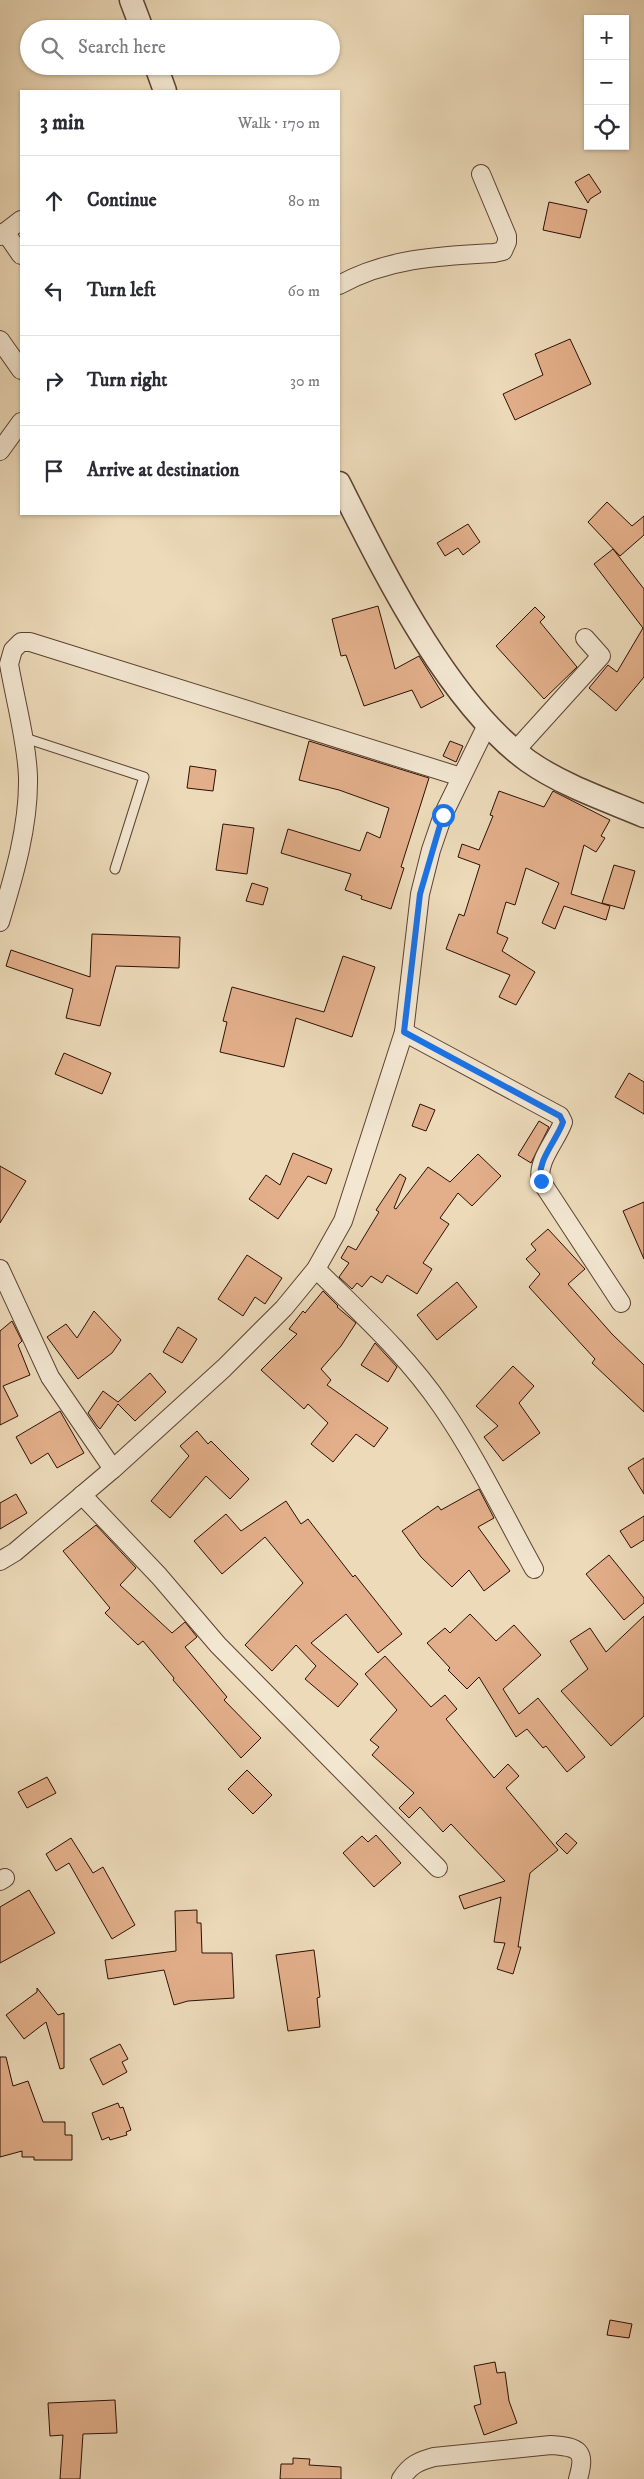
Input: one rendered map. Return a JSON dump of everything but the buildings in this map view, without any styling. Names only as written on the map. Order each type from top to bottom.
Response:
[{"type":"street","points":[[131,0],[139,20]]},
{"type":"street","points":[[159,75],[165,90]]},
{"type":"street","points":[[340,285],[392,263],[427,257],[503,251],[507,242],[507,236],[481,174]]},
{"type":"street","points":[[20,221],[3,234],[20,254]]},
{"type":"street","points":[[0,340],[20,369]]},
{"type":"street","points":[[0,451],[20,423]]},
{"type":"street","points":[[340,485],[413,620],[443,667],[487,725],[529,762],[565,781],[644,816]]},
{"type":"street","points":[[515,751],[602,656],[586,638]]},
{"type":"street","points":[[0,922],[26,813],[28,775],[9,664],[13,650],[22,642],[30,642],[461,777]]},
{"type":"street","points":[[0,1561],[15,1552],[113,1469],[224,1368],[284,1308],[316,1269],[343,1221],[356,1187],[365,1147],[404,1032],[420,894],[443,815],[487,725]]},
{"type":"street","points":[[404,1032],[560,1116],[563,1122],[542,1165],[539,1174],[541,1181],[621,1303]]},
{"type":"street","points":[[0,1269],[5,1292],[50,1378],[113,1469]]},
{"type":"street","points":[[316,1269],[384,1335],[442,1406],[471,1453],[534,1569]]},
{"type":"street","points":[[82,1495],[159,1576],[218,1645],[438,1868]]},
{"type":"street","points":[[400,2479],[413,2465],[434,2457],[551,2444],[568,2446],[580,2454],[583,2460],[578,2479]]},
{"type":"lane","points":[[22,737],[144,777],[115,869]]},
{"type":"route","points":[[443,815],[431,850],[420,894],[404,1032],[560,1116],[563,1122],[542,1165],[539,1174],[541,1181]]}]
